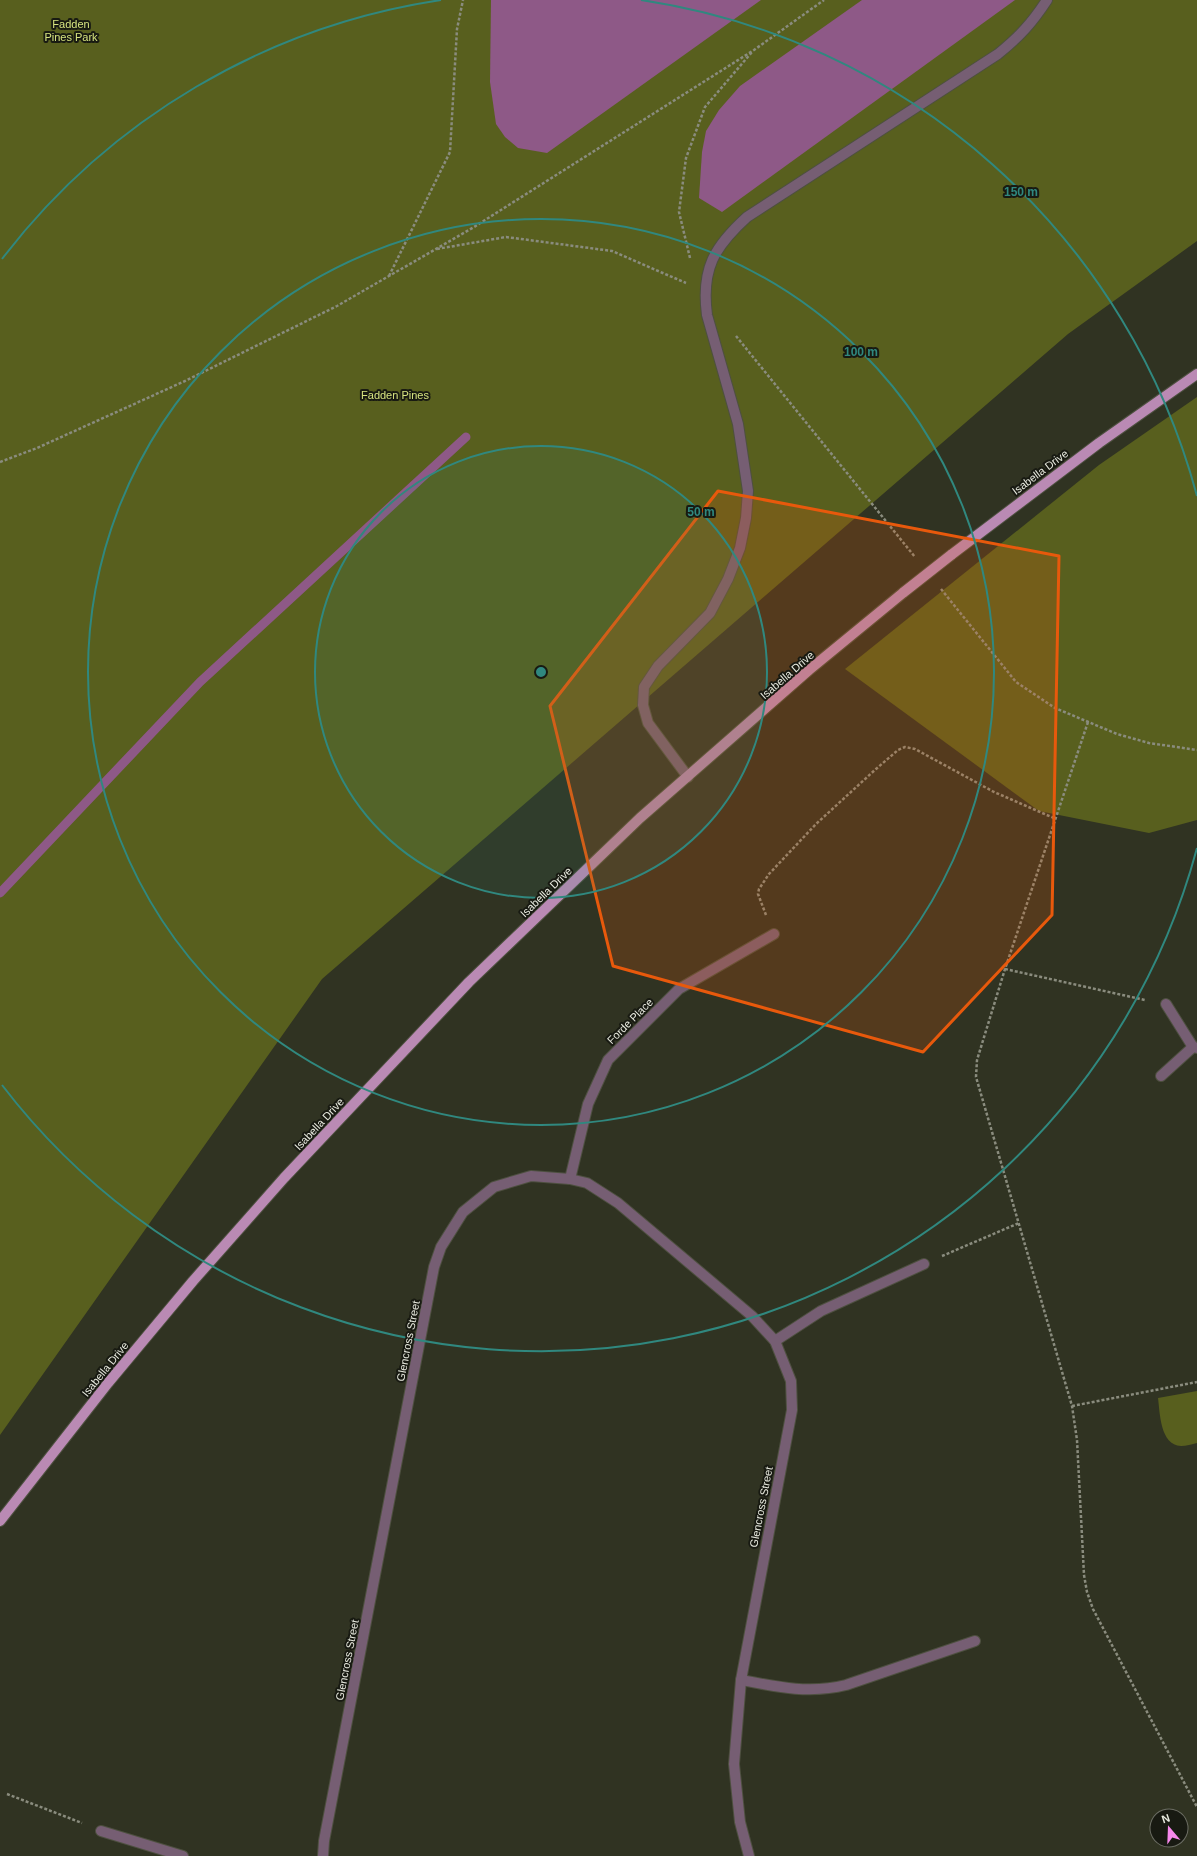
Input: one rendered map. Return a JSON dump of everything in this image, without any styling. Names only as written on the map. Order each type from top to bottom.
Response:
[{"type":"main road","name":"Isabella Drive","points":[[0,1521],[113,1377],[193,1281],[284,1178],[469,982],[640,818],[809,670],[951,554],[1099,443],[1197,374]]},
{"type":"street","points":[[688,777],[648,723],[643,705],[644,687],[658,666],[710,613],[728,579],[740,548],[746,518],[748,491],[738,424],[707,315],[704,297],[707,273],[714,254],[728,234],[748,217],[998,54],[1020,37],[1033,22],[1047,0]]},
{"type":"street","name":"Forde Place","points":[[570,1178],[588,1104],[608,1060],[678,989],[774,934]]},
{"type":"street","points":[[1161,1076],[1195,1047],[1166,1004]]},
{"type":"street","name":"Glencross Street","points":[[323,1856],[324,1841],[434,1267],[441,1247],[463,1212],[494,1187],[531,1176],[570,1178],[587,1184],[618,1203],[752,1316],[774,1341],[790,1381],[792,1410],[741,1680],[734,1764],[740,1822],[749,1856]]},
{"type":"street","points":[[774,1341],[821,1311],[924,1264]]},
{"type":"street","points":[[741,1680],[788,1689],[828,1690],[975,1640]]},
{"type":"street","points":[[101,1831],[183,1856]]},
{"type":"path","points":[[389,276],[450,152],[457,29],[463,0]]},
{"type":"path","points":[[0,462],[38,448],[185,381],[337,306],[437,249],[754,50],[824,0]]},
{"type":"path","points":[[691,262],[678,212],[686,158],[705,107],[754,50]]},
{"type":"path","points":[[437,249],[506,237],[612,251],[696,288],[704,297]]},
{"type":"path","points":[[1088,722],[1005,969],[977,1060],[976,1078],[1072,1406],[1077,1440],[1084,1575],[1087,1592],[1093,1609],[1197,1807]]},
{"type":"path","points":[[774,934],[758,894],[759,889],[769,874],[816,824],[876,768],[905,747],[916,749],[994,792],[1056,819]]},
{"type":"path","points":[[1005,969],[1166,1004]]},
{"type":"path","points":[[924,1264],[1019,1223]]},
{"type":"path","points":[[1072,1406],[1197,1382]]},
{"type":"path","points":[[8,1794],[101,1831]]},
{"type":"highlighted area","points":[[718,491],[1059,556],[1052,915],[923,1052],[613,966],[550,706]]},
{"type":"green space","name":"Fadden Pines","points":[[0,0],[1197,0],[1197,241],[1068,334],[322,979],[0,1435]]},
{"type":"green space","points":[[1197,397],[1197,820],[1149,833],[1039,811],[845,669],[1099,465]]},
{"type":"green space","points":[[1197,1391],[1197,1443],[1183,1446],[1174,1444],[1169,1440],[1162,1427],[1158,1398]]},
{"type":"shaded area","points":[[491,0],[761,0],[547,153],[518,148],[505,137],[496,124],[490,82]]},
{"type":"shaded area","points":[[862,0],[1015,0],[722,212],[699,198],[702,152],[706,131],[719,110],[740,86]]},
{"type":"waterway","points":[[0,893],[200,682],[466,437]]},
{"type":"park label","name":"Fadden Pines Park","points":[[71,30]]}]
